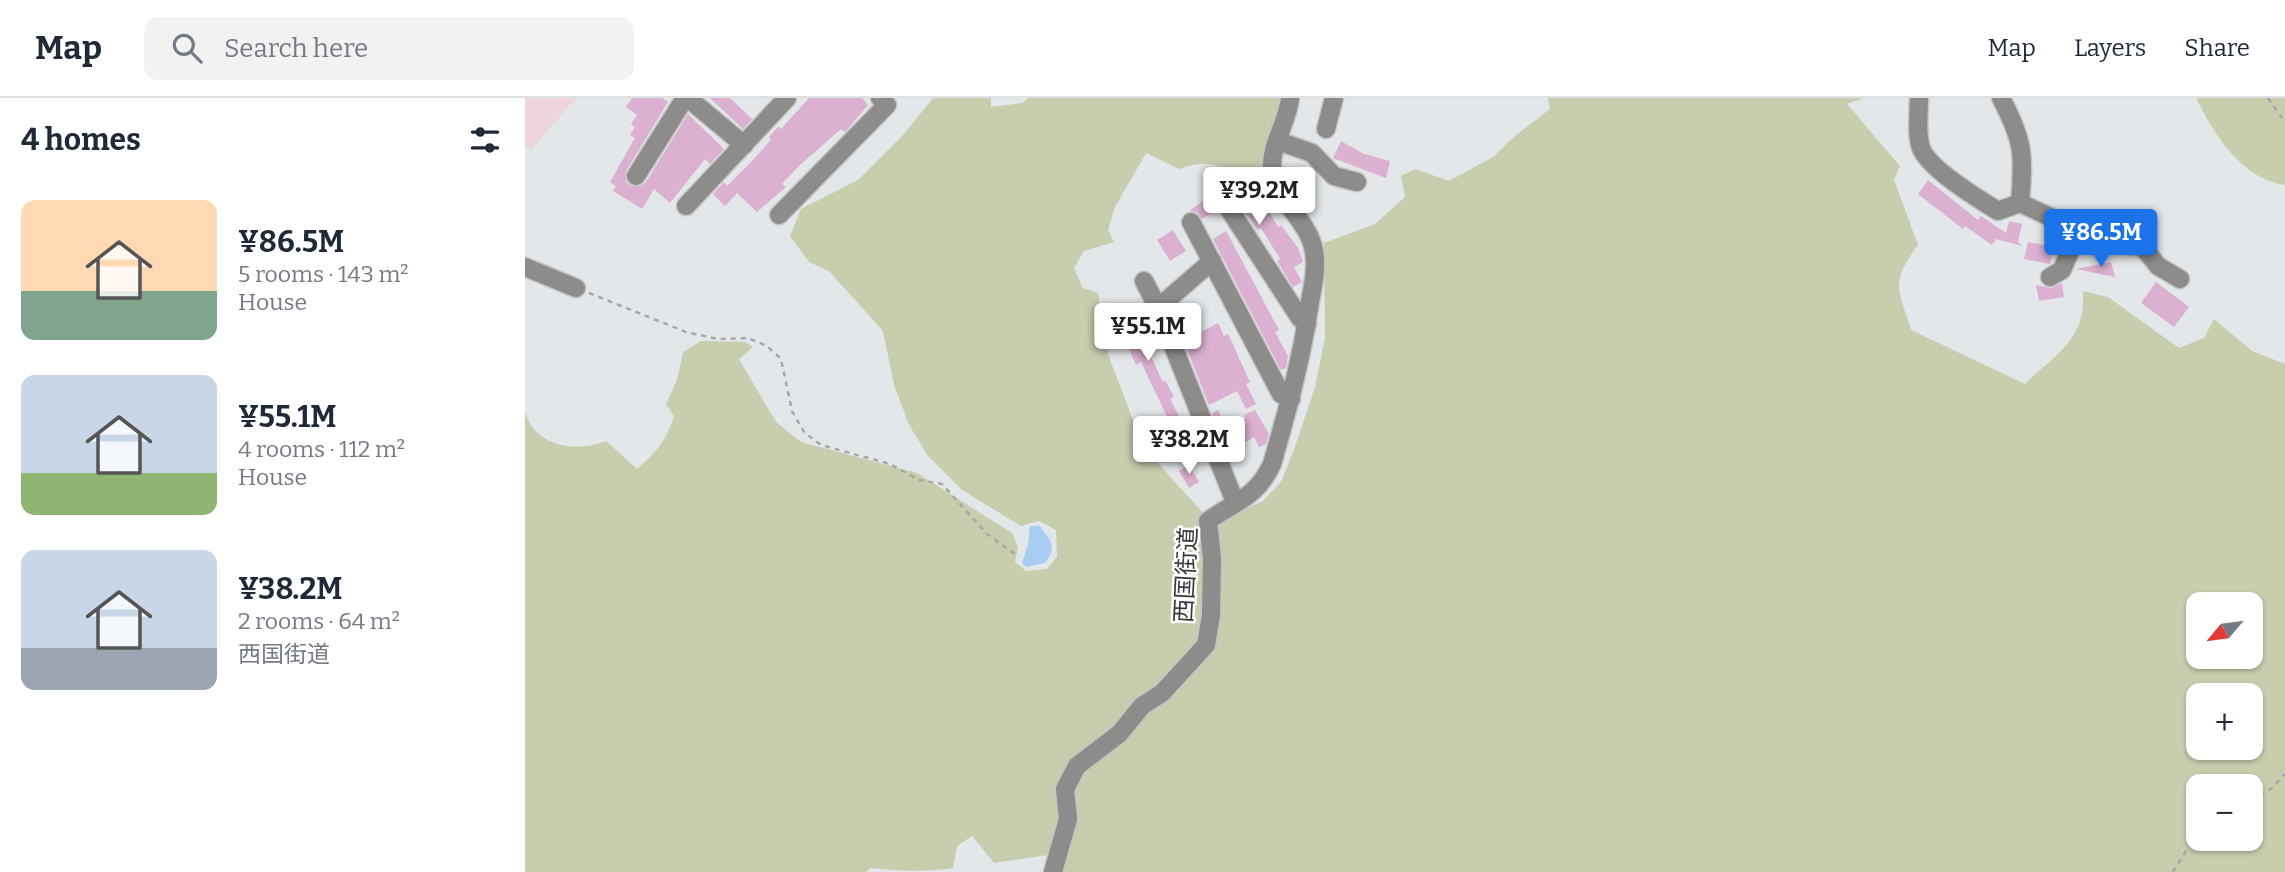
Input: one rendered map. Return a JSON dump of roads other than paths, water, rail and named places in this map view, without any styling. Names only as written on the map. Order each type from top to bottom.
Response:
[{"type":"street","points":[[636,176],[687,98],[744,145]]},
{"type":"street","points":[[686,206],[787,98]]},
{"type":"street","points":[[779,215],[887,104],[880,98]]},
{"type":"street","name":"西国街道","points":[[1053,872],[1067,818],[1065,789],[1077,766],[1119,734],[1142,706],[1162,693],[1206,645],[1211,615],[1209,521],[1235,502],[1253,494],[1265,481],[1272,464],[1291,399],[1307,324],[1315,265],[1313,244],[1273,175],[1272,160],[1290,98]]},
{"type":"street","points":[[1326,129],[1334,98]]},
{"type":"street","points":[[1919,98],[1918,138],[1922,151],[1931,161],[1998,211],[2021,203],[2059,221],[2076,237],[2143,247],[2158,266],[2180,279]]},
{"type":"street","points":[[2001,98],[2016,127],[2024,157],[2021,203]]},
{"type":"street","points":[[1277,141],[1313,153],[1322,166],[1335,176],[1357,182]]},
{"type":"street","points":[[1229,209],[1300,318],[1307,324]]},
{"type":"street","points":[[1191,222],[1281,394],[1291,399]]},
{"type":"street","points":[[2050,277],[2062,270],[2076,237]]},
{"type":"street","points":[[1158,308],[1212,261]]},
{"type":"street","points":[[525,267],[576,288]]},
{"type":"street","points":[[1144,281],[1158,308],[1235,502]]},
{"type":"water","points":[[1030,526],[1040,526],[1052,548],[1045,563],[1026,567],[1022,563]]}]
